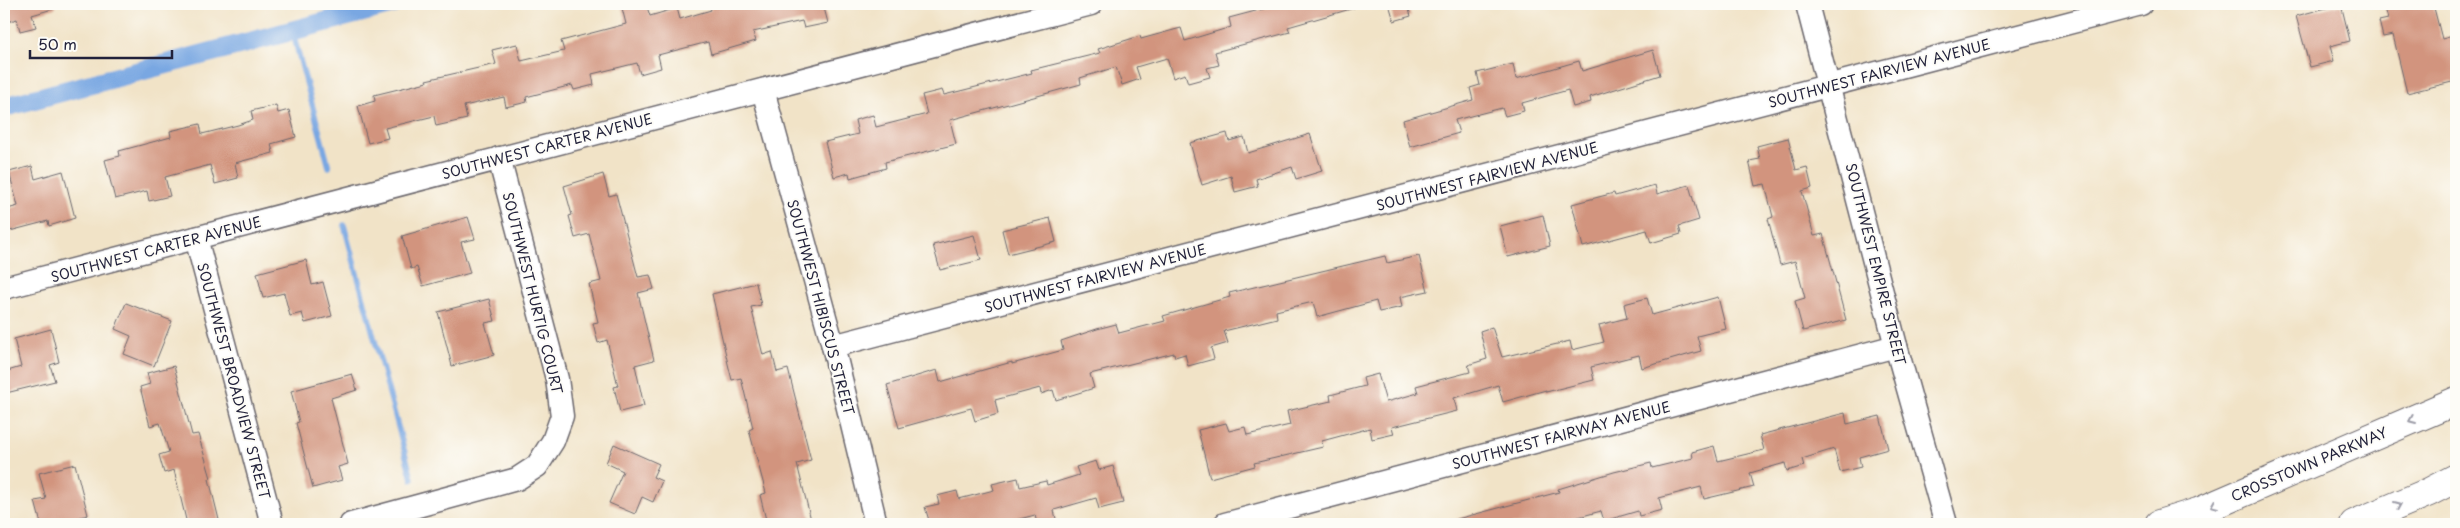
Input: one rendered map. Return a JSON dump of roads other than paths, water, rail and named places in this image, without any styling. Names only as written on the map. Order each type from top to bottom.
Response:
[{"type":"main road","name":"CROSSTOWN PARKWAY","points":[[2159,524],[2198,512],[2456,401]]},
{"type":"main road","points":[[2354,524],[2429,492],[2456,478]]},
{"type":"street","name":"SOUTHWEST CARTER AVENUE","points":[[4,288],[1091,4]]},
{"type":"street","name":"SOUTHWEST EMPIRE STREET","points":[[1807,4],[1896,346],[1946,524]]},
{"type":"street","name":"SOUTHWEST FAIRVIEW AVENUE","points":[[833,346],[1830,87],[2141,4]]},
{"type":"street","name":"SOUTHWEST HIBISCUS STREET","points":[[763,90],[833,346],[876,524]]},
{"type":"street","name":"SOUTHWEST HURTIG COURT","points":[[351,524],[517,479],[538,466],[554,442],[562,416],[557,379],[499,158]]},
{"type":"street","name":"SOUTHWEST BROADVIEW STREET","points":[[196,238],[272,524]]},
{"type":"street","name":"SOUTHWEST FAIRWAY AVENUE","points":[[1225,524],[1896,346]]},
{"type":"waterway","points":[[4,107],[393,4]]},
{"type":"waterway","points":[[292,30],[329,167]]},
{"type":"waterway","points":[[344,225],[412,479]]}]
